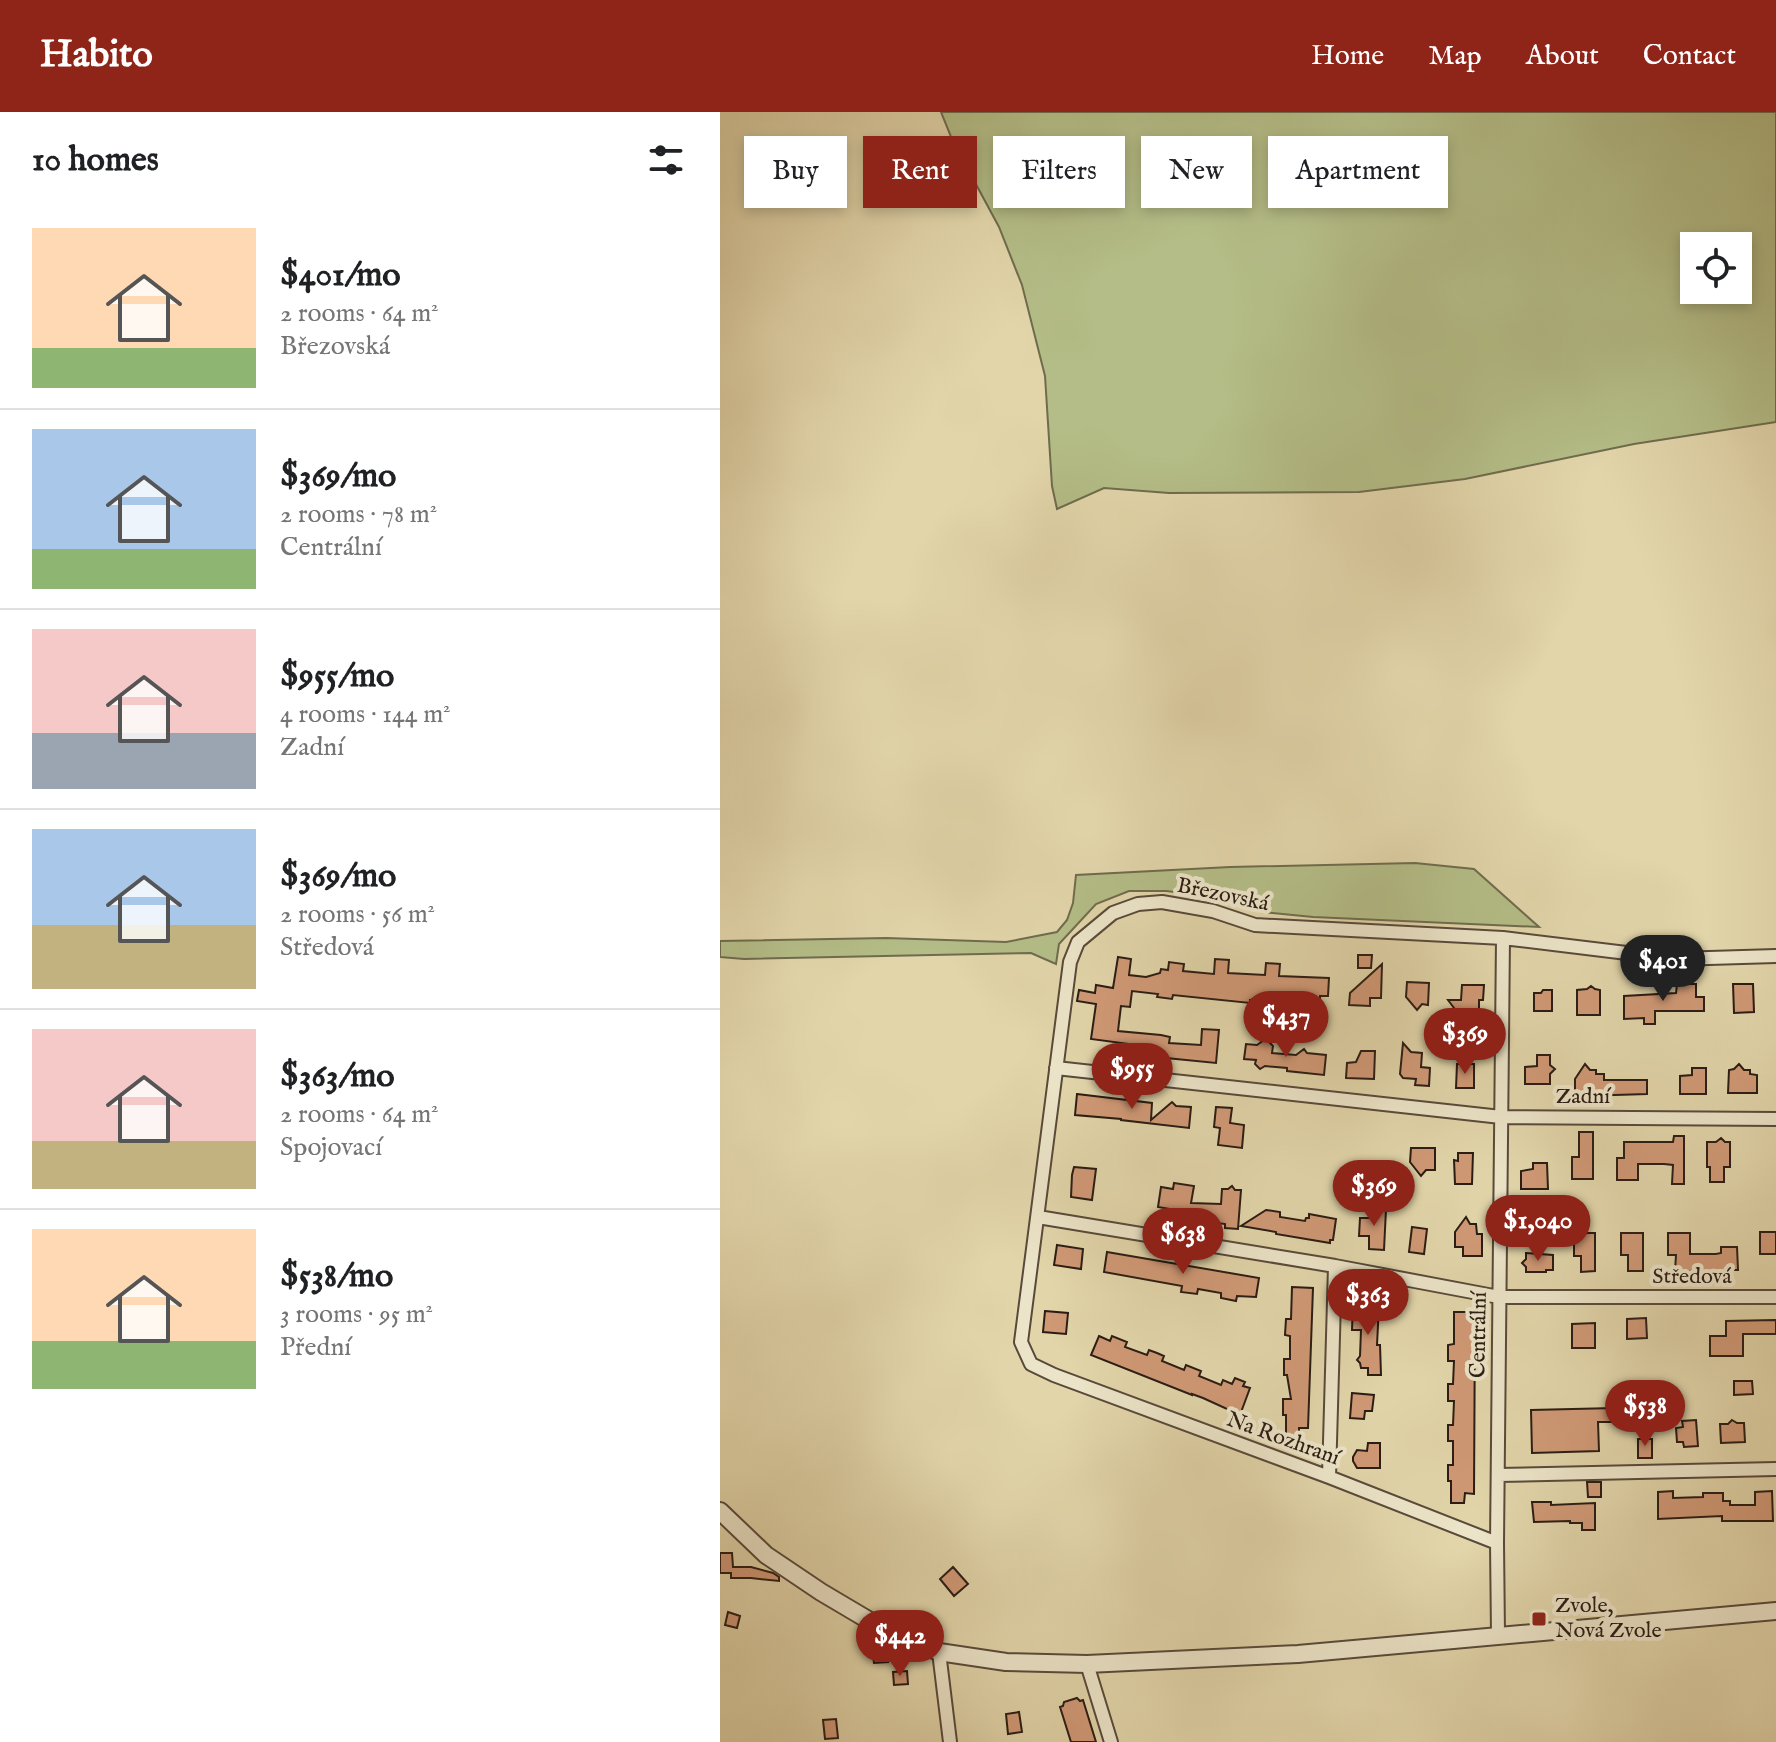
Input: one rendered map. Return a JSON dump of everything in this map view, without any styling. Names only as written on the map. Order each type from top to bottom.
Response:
[{"type":"street","name":"Březovská","points":[[1054,1375],[1031,1364],[1021,1342],[1070,962],[1078,942],[1113,913],[1138,904],[1162,902],[1213,911],[1255,925],[1503,938],[1676,959],[1776,956]]},
{"type":"street","name":"Centrální","points":[[1498,1635],[1503,938]]},
{"type":"street","name":"Zadní","points":[[1056,1068],[1501,1117],[1776,1119]]},
{"type":"street","name":"Středová","points":[[1038,1217],[1335,1266],[1499,1297],[1776,1297]]},
{"type":"street","points":[[1329,1477],[1335,1266]]},
{"type":"street","name":"Na Rozhraní","points":[[1054,1375],[1497,1543]]},
{"type":"street","points":[[1498,1475],[1776,1469]]},
{"type":"street","points":[[720,1511],[766,1555],[875,1624],[939,1652],[1006,1662],[1087,1664],[1298,1654],[1776,1611]]},
{"type":"street","points":[[939,1652],[950,1742]]},
{"type":"street","points":[[1087,1664],[1111,1742]]},
{"type":"green space","points":[[941,112],[1776,112],[1776,422],[1634,444],[1465,479],[1359,492],[1169,493],[1104,488],[1057,509],[1052,486],[1045,376],[1022,285],[999,227],[977,186],[977,136],[951,136]]},
{"type":"green space","points":[[1415,863],[1474,869],[1539,927],[1313,917],[1261,912],[1208,896],[1129,891],[1096,904],[1059,944],[1056,964],[1031,953],[720,957],[720,941],[886,938],[1006,942],[1057,932],[1067,920],[1073,903],[1076,875],[1230,867]]},
{"type":"building","points":[[1358,955],[1372,955],[1371,968],[1358,968]]},
{"type":"building","points":[[1118,957],[1131,959],[1129,975],[1146,977],[1160,973],[1161,969],[1168,970],[1169,962],[1184,964],[1183,971],[1214,974],[1215,959],[1229,960],[1228,973],[1265,975],[1266,963],[1280,964],[1279,976],[1329,978],[1328,996],[1320,996],[1320,1000],[1314,1000],[1309,1006],[1302,994],[1278,993],[1278,999],[1257,998],[1250,1000],[1250,1003],[1173,995],[1172,999],[1132,991],[1130,1007],[1121,1006],[1118,1031],[1170,1037],[1169,1043],[1201,1045],[1202,1029],[1219,1030],[1216,1063],[1136,1055],[1137,1045],[1091,1039],[1096,1004],[1077,1001],[1079,990],[1095,993],[1096,985],[1113,988]]},
{"type":"building","points":[[1382,964],[1381,998],[1370,998],[1370,1006],[1349,1005],[1350,993]]},
{"type":"building","points":[[1407,982],[1429,983],[1428,1005],[1422,1004],[1417,1010],[1406,997]]},
{"type":"building","points":[[1677,984],[1696,984],[1696,997],[1704,997],[1704,1011],[1655,1011],[1655,1024],[1644,1024],[1644,1018],[1624,1019],[1624,996],[1676,993]]},
{"type":"building","points":[[1733,984],[1753,984],[1754,1012],[1734,1013]]},
{"type":"building","points":[[1462,985],[1484,985],[1483,1000],[1479,1000],[1479,1017],[1466,1020],[1463,1016],[1454,1016],[1454,1008],[1448,1000],[1461,1000]]},
{"type":"building","points":[[1591,986],[1600,990],[1600,1015],[1577,1015],[1577,990]]},
{"type":"building","points":[[1552,990],[1552,1011],[1534,1011],[1534,993]]},
{"type":"building","points":[[1264,1040],[1273,1046],[1272,1053],[1296,1055],[1304,1049],[1307,1053],[1326,1055],[1324,1075],[1287,1071],[1287,1068],[1265,1066],[1260,1069],[1255,1064],[1256,1060],[1244,1059],[1246,1044],[1257,1045]]},
{"type":"building","points":[[1403,1043],[1411,1052],[1422,1053],[1421,1067],[1430,1068],[1429,1086],[1415,1085],[1416,1079],[1403,1078],[1400,1074]]},
{"type":"building","points":[[1361,1051],[1375,1051],[1374,1079],[1346,1078],[1347,1063],[1356,1062]]},
{"type":"building","points":[[1537,1055],[1550,1055],[1550,1065],[1555,1069],[1550,1074],[1550,1084],[1525,1084],[1525,1067],[1537,1066]]},
{"type":"building","points":[[1457,1064],[1474,1064],[1474,1088],[1456,1088]]},
{"type":"building","points":[[1585,1064],[1590,1070],[1596,1070],[1596,1074],[1604,1074],[1604,1080],[1647,1080],[1647,1094],[1582,1096],[1575,1093],[1575,1079]]},
{"type":"building","points":[[1739,1064],[1744,1070],[1750,1070],[1750,1074],[1757,1075],[1757,1093],[1728,1093],[1729,1070]]},
{"type":"building","points":[[1692,1068],[1706,1068],[1706,1094],[1680,1094],[1680,1076],[1692,1075]]},
{"type":"building","points":[[1077,1094],[1152,1103],[1151,1120],[1172,1102],[1176,1106],[1191,1107],[1189,1128],[1075,1115]]},
{"type":"building","points":[[1216,1107],[1232,1108],[1230,1123],[1244,1125],[1242,1148],[1218,1145],[1220,1128],[1214,1127]]},
{"type":"building","points":[[1579,1132],[1593,1132],[1593,1179],[1572,1179],[1572,1157],[1579,1157]]},
{"type":"building","points":[[1674,1136],[1684,1136],[1684,1184],[1672,1184],[1673,1165],[1664,1164],[1638,1164],[1638,1180],[1617,1180],[1617,1158],[1624,1158],[1624,1142],[1673,1142]]},
{"type":"building","points":[[1721,1138],[1730,1142],[1730,1167],[1724,1167],[1724,1182],[1710,1182],[1707,1142],[1716,1142]]},
{"type":"building","points":[[1411,1148],[1435,1148],[1435,1170],[1426,1170],[1421,1176],[1410,1162]]},
{"type":"building","points":[[1458,1153],[1473,1153],[1472,1184],[1455,1184],[1454,1160],[1458,1161]]},
{"type":"building","points":[[1533,1163],[1547,1163],[1548,1189],[1521,1189],[1521,1171],[1533,1169]]},
{"type":"building","points":[[1074,1167],[1096,1169],[1092,1200],[1071,1197]]},
{"type":"building","points":[[1174,1183],[1194,1186],[1191,1203],[1221,1204],[1222,1189],[1232,1186],[1235,1190],[1241,1190],[1238,1229],[1225,1228],[1225,1224],[1169,1216],[1170,1209],[1158,1207],[1161,1187],[1173,1189]]},
{"type":"building","points":[[1370,1208],[1386,1209],[1384,1250],[1369,1249],[1369,1236],[1359,1236],[1360,1218],[1370,1218]]},
{"type":"building","points":[[1266,1210],[1280,1212],[1280,1217],[1305,1221],[1309,1214],[1336,1219],[1333,1240],[1330,1243],[1241,1226]]},
{"type":"building","points":[[1466,1217],[1470,1224],[1476,1224],[1477,1234],[1482,1234],[1482,1256],[1463,1256],[1463,1247],[1455,1247],[1455,1232]]},
{"type":"building","points":[[1412,1227],[1427,1229],[1424,1254],[1409,1252]]},
{"type":"building","points":[[1760,1232],[1776,1232],[1776,1254],[1760,1254]]},
{"type":"building","points":[[1574,1233],[1595,1233],[1595,1271],[1581,1272],[1581,1256],[1574,1256]]},
{"type":"building","points":[[1621,1233],[1643,1233],[1643,1271],[1628,1271],[1628,1255],[1621,1255]]},
{"type":"building","points":[[1668,1233],[1690,1233],[1690,1254],[1716,1254],[1721,1253],[1721,1247],[1737,1247],[1738,1270],[1718,1270],[1718,1284],[1700,1284],[1700,1271],[1675,1271],[1676,1255],[1668,1255]]},
{"type":"building","points":[[1057,1245],[1083,1249],[1081,1269],[1054,1265]]},
{"type":"building","points":[[1107,1252],[1259,1278],[1256,1297],[1237,1296],[1236,1301],[1221,1298],[1221,1293],[1198,1289],[1197,1294],[1181,1292],[1182,1286],[1104,1272]]},
{"type":"building","points":[[1526,1253],[1553,1255],[1553,1270],[1526,1272],[1522,1263]]},
{"type":"building","points":[[1292,1287],[1313,1288],[1308,1428],[1299,1428],[1299,1437],[1286,1437],[1286,1415],[1283,1415],[1283,1399],[1291,1399],[1287,1375],[1284,1375],[1284,1359],[1290,1359],[1290,1336],[1285,1335],[1286,1319],[1291,1319]]},
{"type":"building","points":[[1353,1304],[1379,1305],[1377,1345],[1380,1345],[1381,1375],[1368,1375],[1368,1368],[1361,1368],[1357,1360],[1360,1356],[1361,1330],[1352,1330]]},
{"type":"building","points":[[1045,1311],[1068,1313],[1066,1334],[1043,1332]]},
{"type":"building","points":[[1454,1312],[1475,1312],[1474,1494],[1465,1493],[1464,1503],[1451,1503],[1451,1481],[1448,1481],[1448,1465],[1453,1465],[1453,1441],[1448,1441],[1448,1425],[1453,1425],[1454,1401],[1448,1401],[1448,1384],[1453,1384],[1454,1361],[1448,1361],[1448,1345],[1454,1344]]},
{"type":"building","points":[[1646,1318],[1647,1338],[1627,1339],[1627,1319]]},
{"type":"building","points":[[1776,1320],[1776,1334],[1743,1334],[1743,1356],[1710,1356],[1710,1336],[1726,1336],[1726,1321]]},
{"type":"building","points":[[1595,1323],[1595,1348],[1572,1348],[1572,1324]]},
{"type":"building","points":[[1099,1336],[1110,1341],[1112,1336],[1127,1342],[1125,1347],[1147,1355],[1149,1350],[1157,1353],[1164,1356],[1162,1361],[1184,1370],[1186,1365],[1201,1371],[1199,1376],[1221,1385],[1223,1380],[1232,1384],[1235,1378],[1245,1382],[1243,1386],[1250,1388],[1240,1415],[1091,1355]]},
{"type":"building","points":[[1734,1381],[1752,1381],[1753,1394],[1734,1395]]},
{"type":"building","points":[[1352,1393],[1374,1395],[1372,1411],[1365,1411],[1364,1419],[1350,1418]]},
{"type":"building","points":[[1615,1396],[1649,1399],[1649,1415],[1642,1415],[1630,1427],[1625,1422],[1598,1422],[1599,1451],[1532,1453],[1531,1410],[1615,1408]]},
{"type":"building","points":[[1696,1420],[1698,1446],[1684,1447],[1683,1442],[1677,1442],[1676,1428],[1683,1427],[1682,1421]]},
{"type":"building","points":[[1732,1420],[1744,1423],[1745,1442],[1721,1443],[1720,1424],[1728,1424]]},
{"type":"building","points":[[1638,1439],[1652,1439],[1652,1458],[1638,1458]]},
{"type":"building","points":[[1368,1443],[1380,1443],[1380,1468],[1357,1468],[1353,1461],[1357,1450],[1367,1451]]},
{"type":"building","points":[[1587,1482],[1601,1482],[1601,1497],[1588,1497]]},
{"type":"building","points":[[1673,1491],[1673,1498],[1723,1493],[1723,1501],[1730,1501],[1730,1505],[1755,1505],[1755,1492],[1772,1491],[1773,1521],[1722,1521],[1722,1516],[1658,1519],[1658,1492]]},
{"type":"building","points":[[1532,1502],[1551,1502],[1551,1505],[1595,1503],[1595,1530],[1582,1530],[1582,1523],[1570,1521],[1534,1522]]},
{"type":"building","points":[[720,1553],[732,1553],[733,1567],[751,1567],[773,1573],[779,1581],[731,1578],[731,1573],[720,1573]]},
{"type":"building","points":[[953,1567],[968,1584],[954,1596],[940,1579]]},
{"type":"building","points":[[728,1612],[740,1616],[737,1628],[725,1625]]},
{"type":"building","points":[[886,1647],[888,1662],[874,1663],[872,1649]]},
{"type":"building","points":[[907,1671],[908,1684],[894,1685],[893,1672]]},
{"type":"building","points":[[1077,1698],[1083,1700],[1096,1742],[1071,1742],[1060,1707],[1064,1702]]},
{"type":"building","points":[[1019,1712],[1022,1732],[1008,1734],[1006,1714]]},
{"type":"building","points":[[836,1719],[838,1738],[825,1739],[823,1720]]},
{"type":"place","name":"Zvole, Nová Zvole","points":[[1539,1619]]}]
